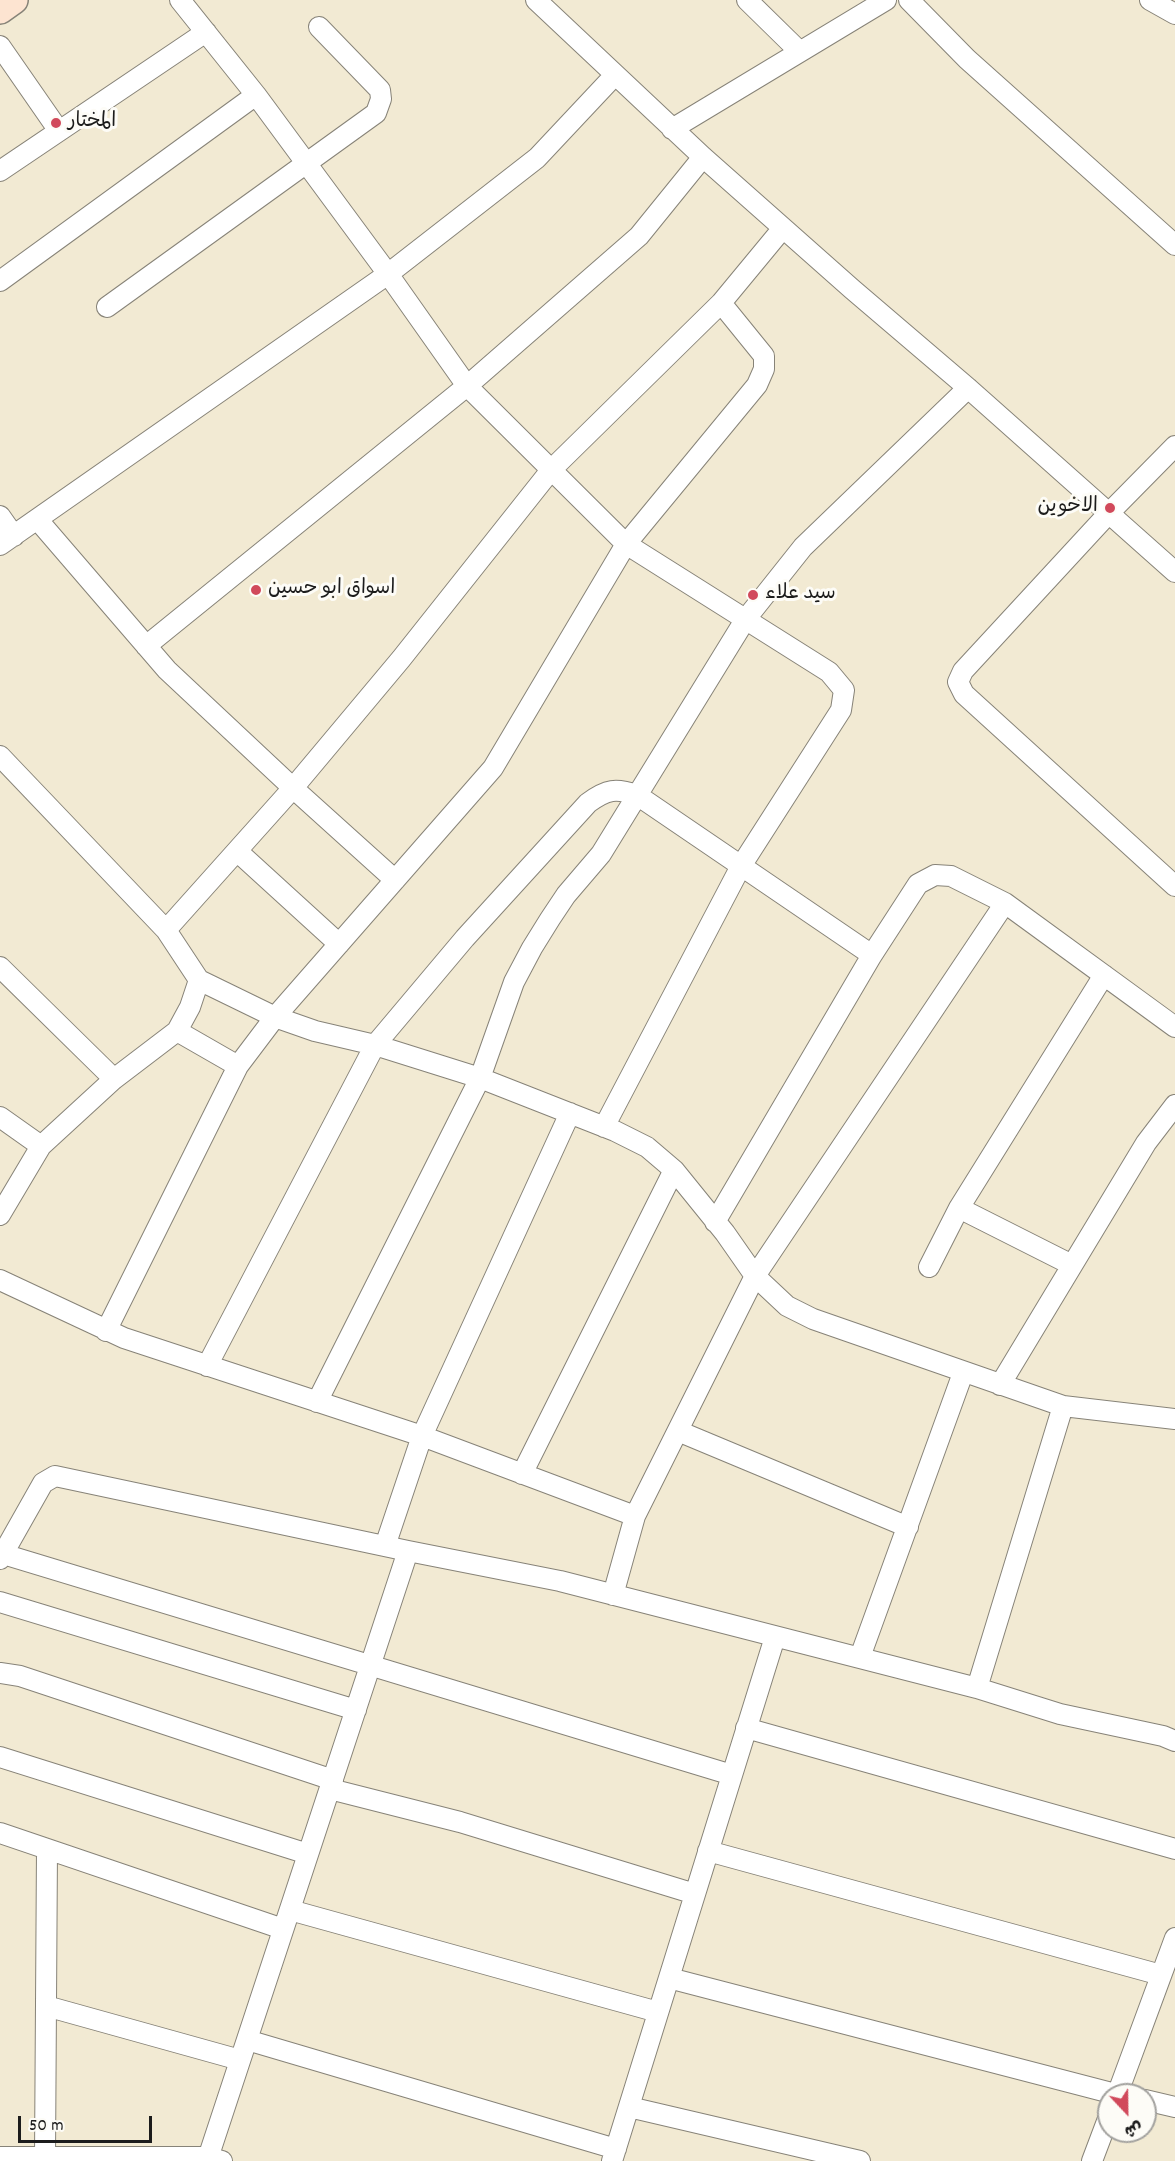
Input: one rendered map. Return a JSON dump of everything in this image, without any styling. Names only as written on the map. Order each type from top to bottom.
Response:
[{"type":"street","points":[[0,10],[14,0]]},
{"type":"street","points":[[536,0],[614,76],[703,157],[1175,572]]},
{"type":"street","points":[[747,0],[799,51]]},
{"type":"street","points":[[672,129],[886,0]]},
{"type":"street","points":[[909,0],[967,59],[1175,245]]},
{"type":"street","points":[[1150,0],[1175,14]]},
{"type":"street","points":[[183,1],[307,164],[467,386],[626,544],[829,672],[844,690],[841,710],[741,866],[604,1127]]},
{"type":"street","points":[[107,307],[376,113],[381,99],[380,90],[319,27]]},
{"type":"street","points":[[0,171],[206,32]]},
{"type":"street","points":[[0,46],[59,131]]},
{"type":"street","points":[[0,516],[7,541],[388,274],[537,158],[614,76]]},
{"type":"street","points":[[0,281],[256,95]]},
{"type":"street","points":[[146,646],[467,386],[639,236],[703,157]]},
{"type":"street","points":[[166,930],[293,788],[401,659],[551,470],[721,303],[783,228]]},
{"type":"street","points":[[106,1331],[238,1066],[275,1017],[493,768],[626,544],[757,385],[764,369],[764,356],[721,303]]},
{"type":"street","points":[[317,1402],[480,1078],[514,982],[532,948],[566,895],[602,854],[745,620],[803,547],[968,388]]},
{"type":"street","points":[[1175,446],[1108,514],[963,671],[958,682],[964,694],[1175,886]]},
{"type":"street","points":[[37,519],[167,670],[395,880]]},
{"type":"street","points":[[0,756],[166,930],[199,980],[275,1017],[315,1031],[375,1045],[480,1078],[604,1127],[647,1147],[674,1170],[755,1276],[787,1306],[813,1319],[1063,1406],[1174,1417]]},
{"type":"street","points":[[207,1366],[375,1045],[465,938],[588,803],[598,796],[620,790],[637,795],[872,955]]},
{"type":"street","points":[[237,851],[339,944]]},
{"type":"street","points":[[715,1222],[872,955],[918,884],[935,875],[951,876],[1005,903],[1175,1027]]},
{"type":"street","points":[[613,1595],[635,1516],[755,1276],[1005,903]]},
{"type":"street","points":[[0,967],[114,1079]]},
{"type":"street","points":[[929,1267],[959,1208],[1104,975]]},
{"type":"street","points":[[0,1215],[41,1146],[114,1079],[177,1031],[190,1007],[199,980]]},
{"type":"street","points":[[177,1031],[238,1066]]},
{"type":"street","points":[[1000,1385],[1146,1143],[1175,1105]]},
{"type":"street","points":[[385,1546],[422,1436],[570,1113]]},
{"type":"street","points":[[0,1117],[41,1146]]},
{"type":"street","points":[[522,1474],[674,1170]]},
{"type":"street","points":[[959,1208],[1072,1265]]},
{"type":"street","points":[[0,1280],[106,1331],[422,1436],[635,1516]]},
{"type":"street","points":[[860,1657],[963,1373]]},
{"type":"street","points":[[977,1688],[1063,1406]]},
{"type":"street","points":[[678,1431],[908,1527]]},
{"type":"street","points":[[732,1775],[2,1556],[43,1483],[55,1476],[560,1581],[977,1688],[1060,1714],[1163,1736],[1175,1741]]},
{"type":"street","points":[[12,2159],[45,2157],[213,2160],[240,2060],[408,1551]]},
{"type":"street","points":[[0,1602],[356,1710]]},
{"type":"street","points":[[247,2040],[614,2155],[775,1637]]},
{"type":"street","points":[[0,1673],[20,1676],[331,1784],[695,1894]]},
{"type":"street","points":[[746,1728],[1175,1849]]},
{"type":"street","points":[[0,1757],[308,1854]]},
{"type":"street","points":[[0,1833],[286,1920],[658,2012]]},
{"type":"street","points":[[45,2157],[47,1849]]},
{"type":"street","points":[[708,1851],[1161,1975]]},
{"type":"street","points":[[1122,2083],[1175,1938]]},
{"type":"street","points":[[669,1978],[1097,2090]]},
{"type":"street","points":[[46,2006],[240,2060]]},
{"type":"street","points":[[1157,2103],[1175,2107]]},
{"type":"street","points":[[629,2107],[860,2161]]},
{"type":"street","points":[[1092,2161],[1099,2143]]},
{"type":"place","name":"المختار","points":[[56,123]]},
{"type":"place","name":"الاخوين","points":[[1110,508]]},
{"type":"place","name":"اسواق ابو حسين","points":[[256,590]]},
{"type":"place","name":"سيد علاء","points":[[753,595]]}]
